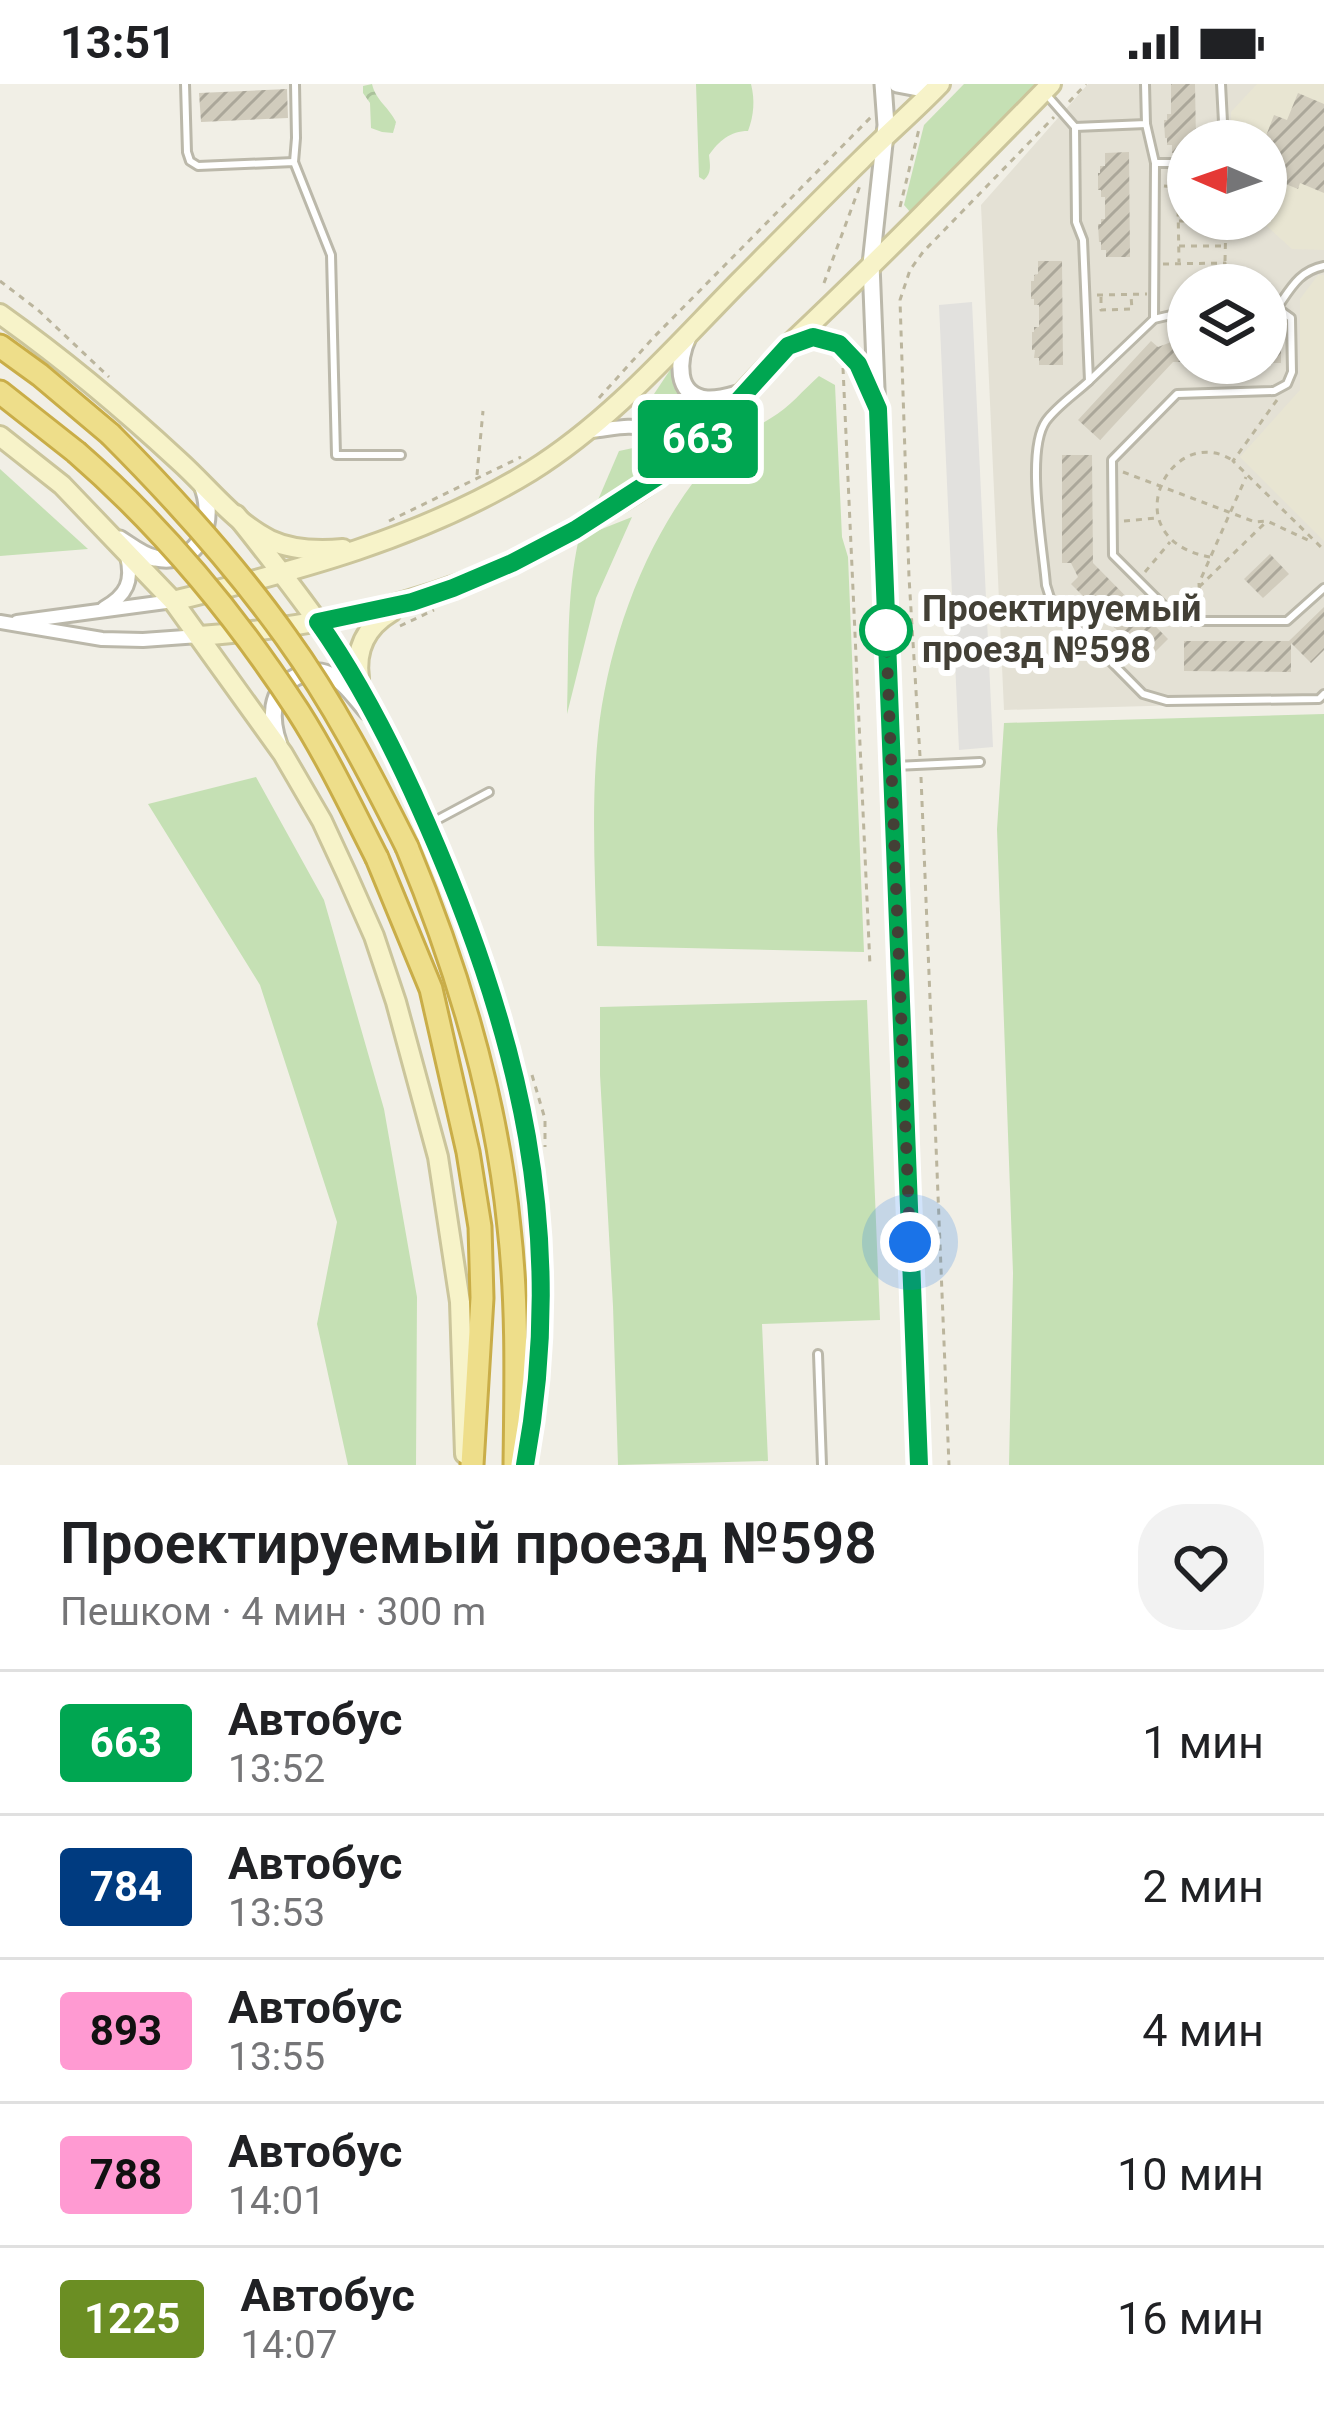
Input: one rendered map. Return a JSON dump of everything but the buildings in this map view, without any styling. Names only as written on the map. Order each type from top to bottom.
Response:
[{"type":"highway","points":[[0,346],[110,434],[193,520],[289,640],[407,847],[463,1005],[499,1152],[515,1298],[515,1465]]},
{"type":"highway","points":[[0,392],[120,490],[167,540],[299,712],[377,858],[431,989],[451,1066],[480,1227],[482,1298],[469,1465]]},
{"type":"main road","points":[[173,601],[283,574],[363,547],[427,523],[532,470],[588,431],[670,355],[937,84]]},
{"type":"main road","points":[[377,724],[359,677],[358,653],[370,628],[384,615],[512,563],[575,530],[657,477],[719,422],[788,346],[906,234],[1047,88]]},
{"type":"main road","points":[[0,314],[180,461],[257,533],[282,544],[325,550],[363,547]]},
{"type":"main road","points":[[0,436],[62,485],[173,601],[283,754],[322,821],[374,936],[417,1073],[437,1157],[460,1302],[469,1465]]},
{"type":"main road","points":[[236,514],[347,667],[427,824],[485,968],[531,1150],[539,1215],[539,1361],[525,1465]]},
{"type":"main road","points":[[200,636],[318,622],[412,602]]},
{"type":"street","points":[[884,84],[885,137],[871,265],[919,1465]]},
{"type":"street","points":[[897,84],[918,88],[937,84]]},
{"type":"street","points":[[693,329],[680,363],[685,387],[696,397],[712,400],[745,392]]},
{"type":"street","points":[[788,346],[813,337],[839,344],[858,364],[878,409]]},
{"type":"street","points":[[588,431],[646,428],[659,437],[674,462]]},
{"type":"street","points":[[107,531],[153,558],[178,556],[197,545],[209,521],[209,506],[203,487],[180,461]]},
{"type":"street","points":[[94,613],[118,599],[131,575],[126,554],[107,531]]},
{"type":"street","points":[[5,623],[173,601]]},
{"type":"street","points":[[5,623],[102,639],[200,636]]},
{"type":"street","points":[[283,754],[273,708],[279,691],[301,674],[327,673],[343,683],[377,724]]},
{"type":"lane","points":[[185,84],[190,161],[198,166],[294,162]]},
{"type":"lane","points":[[295,84],[294,162],[332,255],[336,455],[401,455]]},
{"type":"lane","points":[[1145,84],[1146,124],[1155,163],[1154,319]]},
{"type":"lane","points":[[1221,84],[1223,120]]},
{"type":"lane","points":[[1047,88],[1076,128],[1076,222],[1083,241],[1089,381]]},
{"type":"lane","points":[[1076,128],[1146,124]]},
{"type":"lane","points":[[1155,163],[1167,163]]},
{"type":"lane","points":[[1287,293],[1308,269],[1324,266]]},
{"type":"lane","points":[[1287,315],[1291,318],[1292,372],[1287,384],[1274,391],[1177,394],[1112,460],[1113,555],[1179,621],[1287,621],[1324,588]]},
{"type":"lane","points":[[1167,316],[1154,319],[1047,420],[1037,443],[1044,563],[1051,601],[1143,694],[1154,699],[1319,699],[1324,694]]},
{"type":"lane","points":[[891,766],[980,762]]},
{"type":"lane","points":[[427,824],[489,792]]},
{"type":"lane","points":[[818,1354],[822,1465]]},
{"type":"path","points":[[949,1465],[899,300],[910,270],[923,253],[1086,84]]},
{"type":"path","points":[[597,400],[873,114]]},
{"type":"path","points":[[900,207],[919,128]]},
{"type":"path","points":[[824,283],[861,183],[850,171]]},
{"type":"path","points":[[1155,186],[1167,187]]},
{"type":"path","points":[[1179,240],[1179,263]]},
{"type":"path","points":[[1155,263],[1226,263],[1226,240]]},
{"type":"path","points":[[1179,246],[1226,246]]},
{"type":"path","points":[[1085,295],[1155,293]]},
{"type":"path","points":[[1101,295],[1101,310],[1132,309],[1131,294]]},
{"type":"path","points":[[842,358],[870,966]]},
{"type":"path","points":[[1233,461],[1287,384]]},
{"type":"path","points":[[476,479],[483,411]]},
{"type":"path","points":[[1210,557],[1192,554],[1171,541],[1158,518],[1157,500],[1160,486],[1177,462],[1207,451],[1220,452],[1233,461],[1324,550]]},
{"type":"path","points":[[386,522],[528,453]]},
{"type":"path","points":[[1112,468],[1256,522],[1267,521],[1318,544]]},
{"type":"path","points":[[1200,621],[1199,587],[1247,475]]},
{"type":"path","points":[[1113,522],[1158,518]]},
{"type":"path","points":[[1199,587],[1267,521]]},
{"type":"path","points":[[1138,580],[1171,541]]},
{"type":"shaded area","points":[[1088,84],[1324,84],[1324,701],[1004,710],[981,205]]},
{"type":"shaded area","points":[[1257,84],[1324,84],[1324,250],[1292,249],[1282,240],[1287,240],[1287,120],[1231,120],[1231,112]]},
{"type":"shaded area","points":[[1318,275],[1324,275],[1324,541],[1240,457],[1300,390],[1300,299]]},
{"type":"shaded area","points":[[972,302],[993,747],[959,750],[939,305]]},
{"type":"green space","points":[[372,84],[396,122],[393,133],[371,128],[370,103],[363,86]]},
{"type":"green space","points":[[696,84],[751,84],[753,96],[748,131],[730,135],[717,145],[709,155],[704,180],[699,177]]},
{"type":"green space","points":[[964,84],[1039,84],[911,213],[904,205],[924,125]]},
{"type":"green space","points":[[672,367],[683,396],[713,406],[682,440],[642,412]]},
{"type":"green space","points":[[819,376],[835,385],[842,537],[848,557],[864,952],[597,946],[594,814],[598,735],[612,659],[636,584],[672,514],[718,452],[778,414]]},
{"type":"green space","points":[[633,448],[653,461],[655,474],[592,514],[619,451]]},
{"type":"green space","points":[[0,469],[88,549],[0,556]]},
{"type":"green space","points":[[632,517],[596,598],[567,714],[570,603],[579,538]]},
{"type":"green space","points":[[1324,714],[1324,1465],[1009,1465],[1013,1273],[997,829],[1004,723]]},
{"type":"green space","points":[[256,777],[324,900],[384,1109],[417,1297],[416,1465],[348,1465],[317,1324],[337,1222],[260,985],[148,804]]},
{"type":"green space","points":[[867,1000],[880,1320],[762,1324],[768,1461],[618,1465],[600,1007]]},
{"type":"bus line","name":"663","points":[[525,1465],[539,1361],[539,1215],[531,1150],[508,1048],[485,968],[414,794],[318,622],[453,588],[575,530],[657,477],[719,422],[788,346],[813,337],[833,340],[848,352],[878,409],[919,1465]]},
{"type":"place","name":"Проектируемый проезд №598","points":[[886,630]]},
{"type":"route","points":[[886,630],[910,1242]]}]
